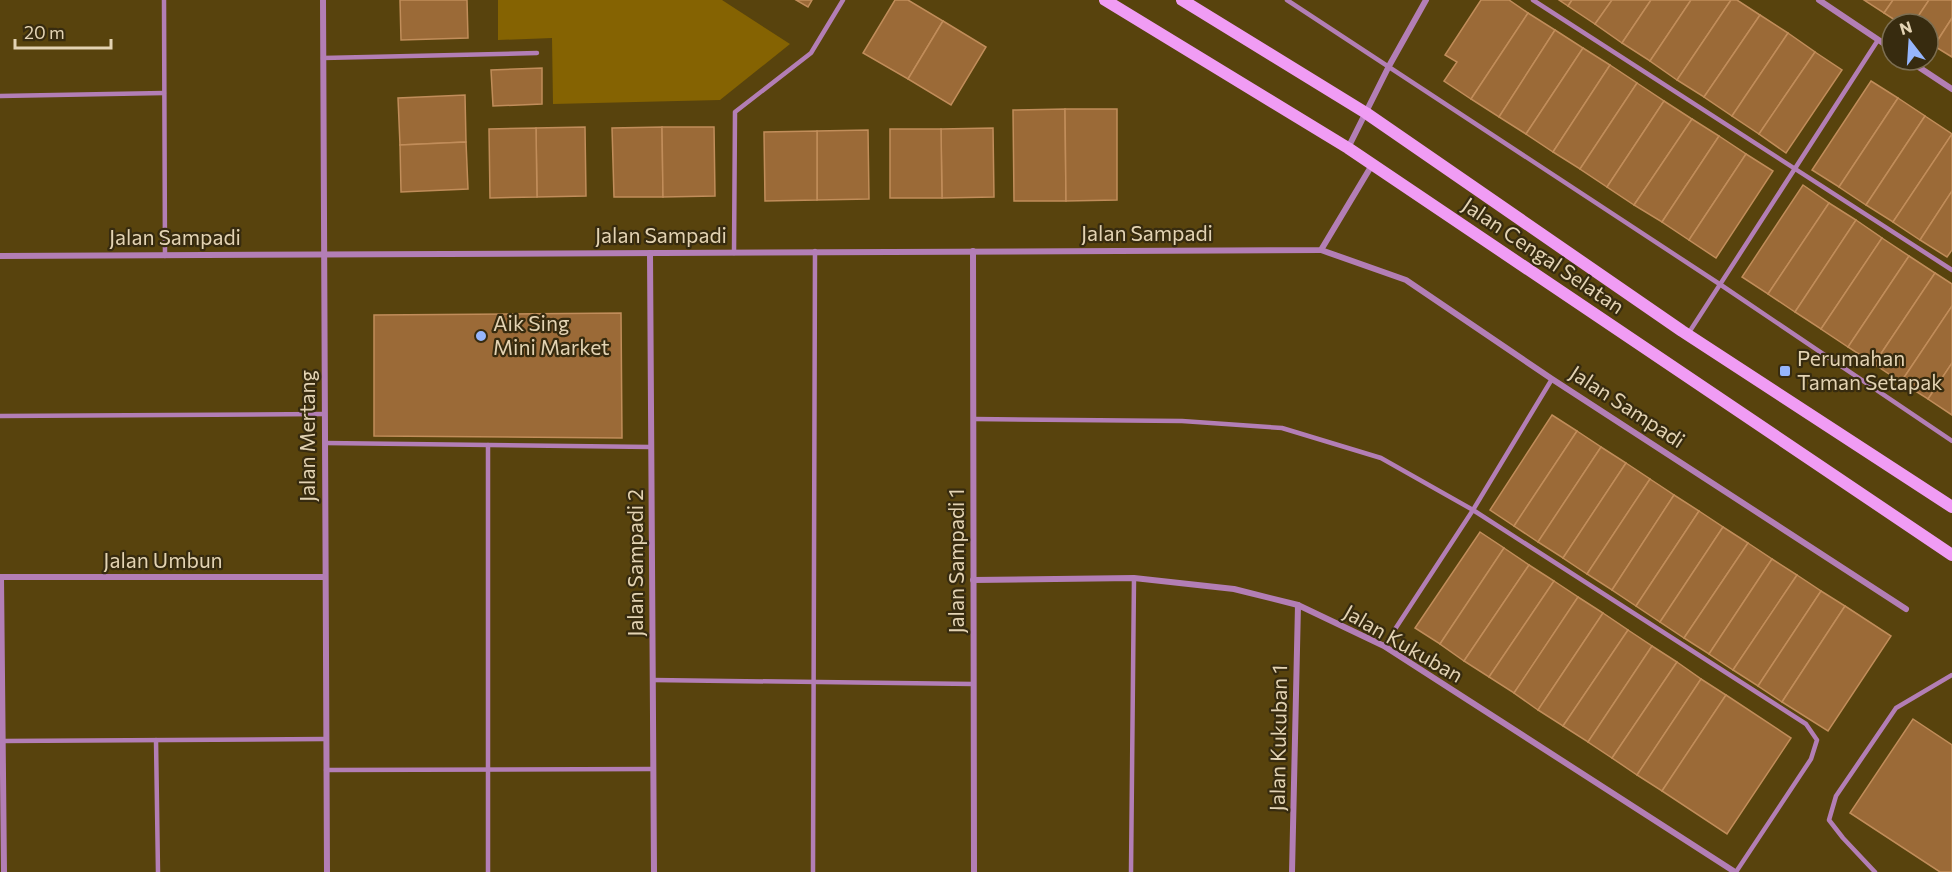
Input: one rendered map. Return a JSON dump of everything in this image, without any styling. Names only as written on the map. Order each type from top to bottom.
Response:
[{"type":"street","name":"Jalan Mertang","points":[[322,0],[327,872]]},
{"type":"street","name":"Jalan Cengal Selatan","points":[[1105,0],[1348,148],[1952,555]]},
{"type":"street","name":"Jalan Cengal Selatan","points":[[1182,0],[1366,113],[1688,334],[1952,507]]},
{"type":"street","points":[[1348,148],[1389,66],[1426,0]]},
{"type":"street","points":[[1819,0],[1878,40]]},
{"type":"street","points":[[1926,72],[1952,89]]},
{"type":"street","points":[[1322,250],[1372,165]]},
{"type":"street","name":"Jalan Sampadi","points":[[0,256],[1322,250],[1406,280],[1906,609]]},
{"type":"street","name":"Jalan Sampadi 1","points":[[973,251],[974,872]]},
{"type":"street","name":"Jalan Sampadi 2","points":[[650,253],[654,872]]},
{"type":"street","name":"Jalan Umbun","points":[[0,578],[325,577]]},
{"type":"street","points":[[0,578],[4,872]]},
{"type":"street","name":"Jalan Kukuban","points":[[974,580],[1134,578],[1234,589],[1298,605],[1384,646],[1736,872]]},
{"type":"street","name":"Jalan Kukuban 1","points":[[1292,872],[1298,605]]},
{"type":"lane","points":[[164,0],[165,256]]},
{"type":"lane","points":[[734,253],[735,112],[811,53],[843,0]]},
{"type":"lane","points":[[1287,0],[1721,285],[1952,441]]},
{"type":"lane","points":[[1533,0],[1952,270]]},
{"type":"lane","points":[[1688,334],[1878,40]]},
{"type":"lane","points":[[323,58],[537,53]]},
{"type":"lane","points":[[0,96],[164,93]]},
{"type":"lane","points":[[813,872],[815,252]]},
{"type":"lane","points":[[1384,646],[1473,510],[1552,378]]},
{"type":"lane","points":[[0,416],[325,414]]},
{"type":"lane","points":[[974,419],[1182,421],[1282,428],[1381,458],[1473,510],[1806,724],[1817,740],[1811,759],[1736,872]]},
{"type":"lane","points":[[325,443],[651,447]]},
{"type":"lane","points":[[488,445],[486,770],[488,872]]},
{"type":"lane","points":[[1131,872],[1134,578]]},
{"type":"lane","points":[[1875,872],[1829,820],[1836,796],[1896,708],[1952,675]]},
{"type":"lane","points":[[653,680],[973,684]]},
{"type":"lane","points":[[1,741],[326,739]]},
{"type":"lane","points":[[156,740],[158,872]]},
{"type":"lane","points":[[326,770],[653,770]]},
{"type":"shaded area","points":[[498,0],[722,0],[790,44],[720,100],[553,104],[552,38],[498,40]]},
{"type":"building","points":[[400,0],[467,0],[468,38],[401,40]]},
{"type":"building","points":[[796,0],[812,0],[808,7]]},
{"type":"building","points":[[895,0],[908,0],[943,21],[908,79],[863,53]]},
{"type":"building","points":[[1481,0],[1509,0],[1528,13],[1471,99],[1444,81],[1457,62],[1445,55]]},
{"type":"building","points":[[1559,0],[1572,0],[1568,6]]},
{"type":"building","points":[[1572,0],[1612,0],[1595,24],[1568,6]]},
{"type":"building","points":[[1612,0],[1651,0],[1622,43],[1595,24]]},
{"type":"building","points":[[1651,0],[1691,0],[1650,61],[1622,43]]},
{"type":"building","points":[[1691,0],[1731,0],[1677,80],[1650,61]]},
{"type":"building","points":[[1731,0],[1737,0],[1760,15],[1704,97],[1677,80]]},
{"type":"building","points":[[1864,0],[1893,0],[1882,12]]},
{"type":"building","points":[[1893,0],[1929,0],[1921,12],[1885,12]]},
{"type":"building","points":[[1929,0],[1952,0],[1952,18],[1940,37],[1940,12],[1921,12]]},
{"type":"building","points":[[1528,13],[1555,30],[1499,117],[1471,99]]},
{"type":"building","points":[[1760,15],[1788,33],[1732,116],[1704,97]]},
{"type":"building","points":[[1952,18],[1952,57],[1940,50],[1940,37]]},
{"type":"building","points":[[943,21],[986,47],[951,105],[908,79]]},
{"type":"building","points":[[1555,30],[1583,48],[1526,134],[1499,117]]},
{"type":"building","points":[[1788,33],[1815,52],[1759,134],[1732,116]]},
{"type":"building","points":[[1583,48],[1610,65],[1553,152],[1526,134]]},
{"type":"building","points":[[1815,52],[1842,70],[1786,153],[1759,134]]},
{"type":"building","points":[[1610,65],[1637,83],[1580,169],[1553,152]]},
{"type":"building","points":[[542,68],[542,104],[493,106],[491,70]]},
{"type":"building","points":[[1871,81],[1898,98],[1839,187],[1812,170]]},
{"type":"building","points":[[1637,83],[1664,101],[1607,187],[1580,169]]},
{"type":"building","points":[[465,95],[466,142],[400,145],[398,98]]},
{"type":"building","points":[[1898,98],[1925,116],[1866,205],[1839,187]]},
{"type":"building","points":[[1664,101],[1692,119],[1634,205],[1607,187]]},
{"type":"building","points":[[1065,109],[1066,201],[1014,201],[1013,110]]},
{"type":"building","points":[[1065,109],[1117,109],[1117,200],[1066,201]]},
{"type":"building","points":[[1925,116],[1952,134],[1893,222],[1866,205]]},
{"type":"building","points":[[1692,119],[1719,136],[1662,222],[1634,205]]},
{"type":"building","points":[[585,127],[586,196],[537,197],[536,128]]},
{"type":"building","points":[[662,127],[663,197],[614,197],[612,128]]},
{"type":"building","points":[[662,127],[714,127],[715,196],[663,197]]},
{"type":"building","points":[[536,128],[537,197],[490,198],[489,129]]},
{"type":"building","points":[[993,128],[994,197],[942,198],[941,129]]},
{"type":"building","points":[[890,129],[941,129],[942,198],[890,198]]},
{"type":"building","points":[[868,130],[869,199],[817,200],[817,131]]},
{"type":"building","points":[[817,131],[817,200],[765,201],[764,132]]},
{"type":"building","points":[[1952,134],[1952,191],[1920,240],[1893,222]]},
{"type":"building","points":[[1719,136],[1746,154],[1689,240],[1662,222]]},
{"type":"building","points":[[466,142],[468,189],[401,192],[400,145]]},
{"type":"building","points":[[1746,154],[1773,171],[1716,258],[1689,240]]},
{"type":"building","points":[[1803,185],[1829,203],[1768,294],[1742,277]]},
{"type":"building","points":[[1952,191],[1952,250],[1947,257],[1920,240]]},
{"type":"building","points":[[1829,203],[1856,220],[1795,312],[1768,294]]},
{"type":"building","points":[[1856,220],[1882,238],[1821,329],[1795,312]]},
{"type":"building","points":[[1882,238],[1909,256],[1848,347],[1821,329]]},
{"type":"building","points":[[1909,256],[1935,273],[1874,364],[1848,347]]},
{"type":"building","points":[[1935,273],[1952,284],[1952,306],[1901,382],[1874,364]]},
{"type":"building","points":[[1952,306],[1952,363],[1928,399],[1901,382]]},
{"type":"building","points":[[621,313],[622,438],[374,436],[374,315]]},
{"type":"building","points":[[1952,363],[1952,415],[1928,399]]},
{"type":"building","points":[[1552,415],[1577,431],[1514,526],[1490,510]]},
{"type":"building","points":[[1577,431],[1601,447],[1538,542],[1514,526]]},
{"type":"building","points":[[1601,447],[1626,463],[1563,558],[1538,542]]},
{"type":"building","points":[[1626,463],[1650,479],[1587,574],[1563,558]]},
{"type":"building","points":[[1650,479],[1674,495],[1612,590],[1587,574]]},
{"type":"building","points":[[1674,495],[1699,511],[1636,606],[1612,590]]},
{"type":"building","points":[[1699,511],[1723,527],[1660,622],[1636,606]]},
{"type":"building","points":[[1723,527],[1748,543],[1684,638],[1660,622]]},
{"type":"building","points":[[1480,532],[1504,548],[1440,644],[1415,628]]},
{"type":"building","points":[[1748,543],[1772,559],[1709,654],[1684,638]]},
{"type":"building","points":[[1504,548],[1529,565],[1464,661],[1440,644]]},
{"type":"building","points":[[1772,559],[1797,575],[1733,670],[1709,654]]},
{"type":"building","points":[[1529,565],[1554,581],[1489,677],[1464,661]]},
{"type":"building","points":[[1797,575],[1821,591],[1758,686],[1733,670]]},
{"type":"building","points":[[1554,581],[1578,597],[1514,693],[1489,677]]},
{"type":"building","points":[[1821,591],[1845,606],[1782,702],[1758,686]]},
{"type":"building","points":[[1578,597],[1603,613],[1538,710],[1514,693]]},
{"type":"building","points":[[1845,606],[1891,636],[1828,731],[1782,702]]},
{"type":"building","points":[[1603,613],[1628,630],[1563,726],[1538,710]]},
{"type":"building","points":[[1628,630],[1652,646],[1588,742],[1563,726]]},
{"type":"building","points":[[1652,646],[1677,662],[1612,758],[1588,742]]},
{"type":"building","points":[[1677,662],[1701,679],[1637,775],[1612,758]]},
{"type":"building","points":[[1701,679],[1726,695],[1662,791],[1637,775]]},
{"type":"building","points":[[1726,695],[1791,738],[1727,834],[1662,791]]},
{"type":"building","points":[[1913,719],[1952,745],[1952,872],[1940,872],[1850,813]]},
{"type":"place","name":"Aik Sing Mini Market","points":[[481,336]]},
{"type":"place","name":"Perumahan Taman Setapak","points":[[1785,371]]}]
